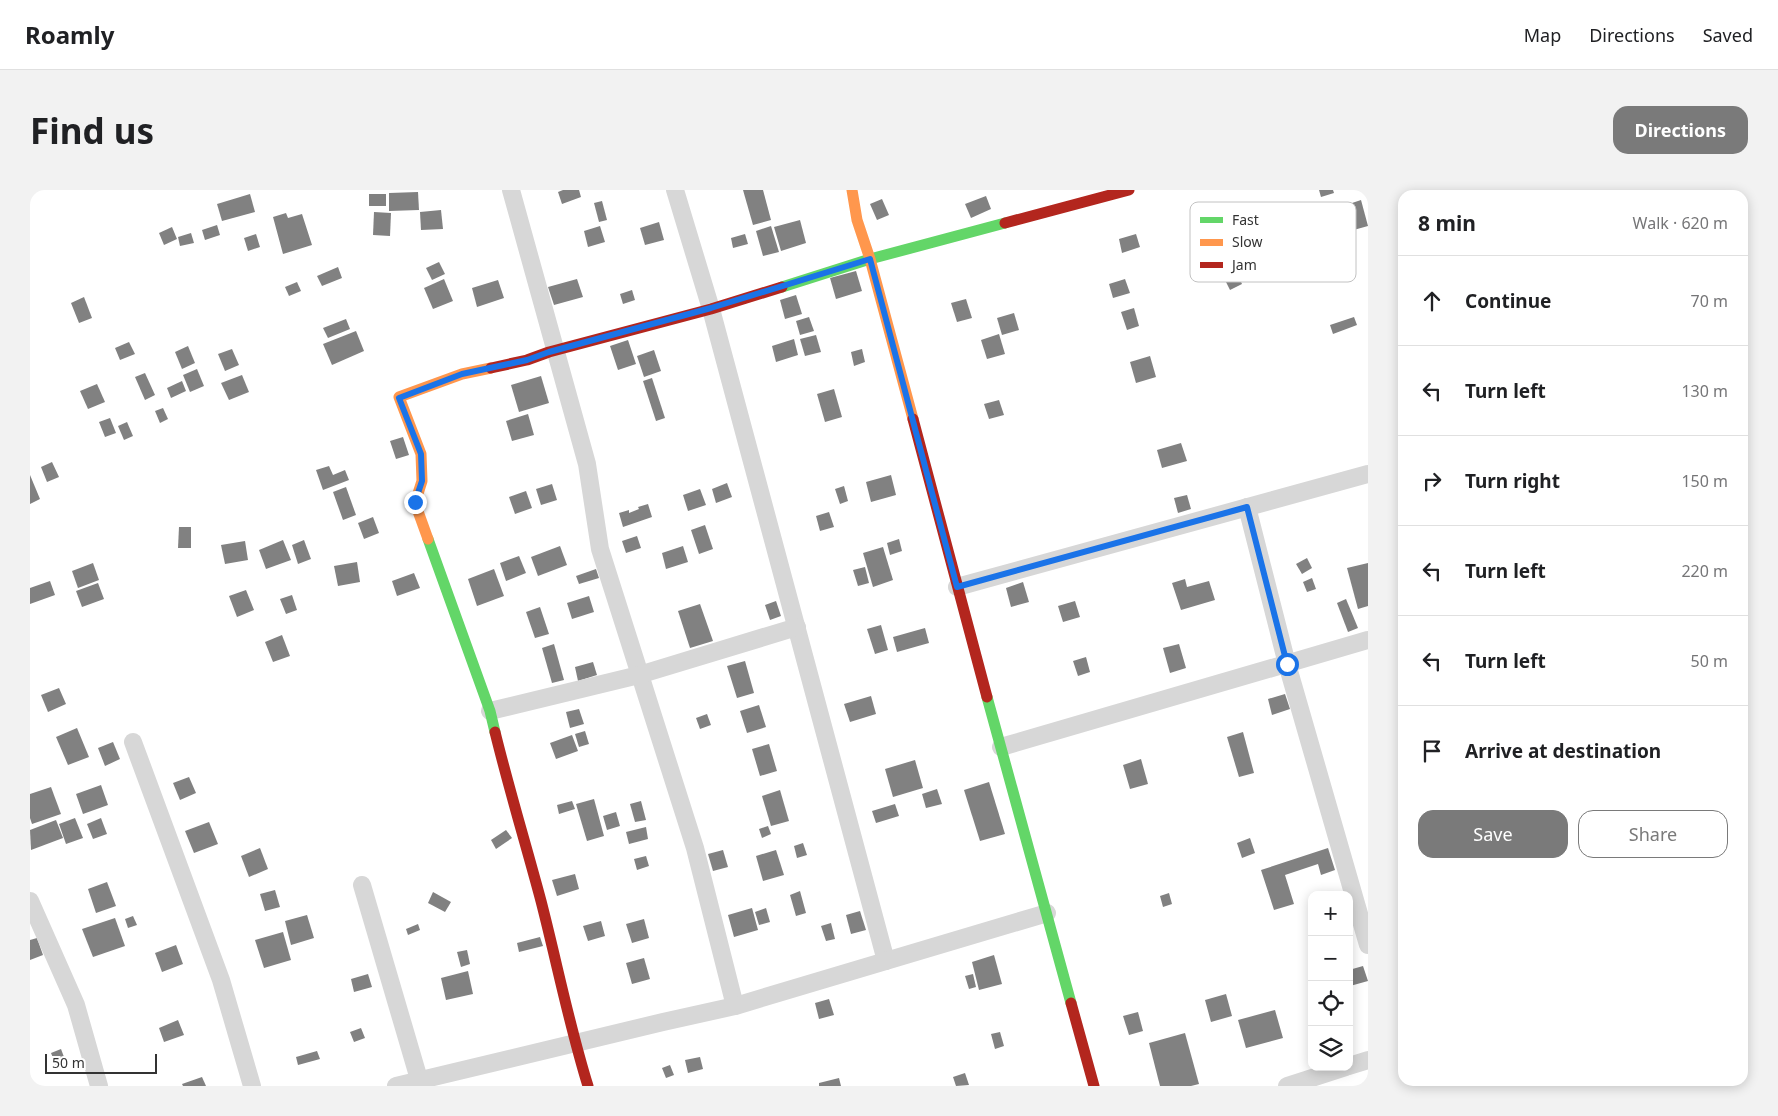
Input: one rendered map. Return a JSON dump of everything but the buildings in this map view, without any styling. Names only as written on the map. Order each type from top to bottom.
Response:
[{"type":"street","points":[[511,190],[586,464],[600,549],[695,848],[734,1006]]},
{"type":"street","points":[[675,190],[711,308],[886,961]]},
{"type":"street","points":[[852,190],[857,220],[870,259],[957,587],[1094,1086]]},
{"type":"street","points":[[588,1086],[575,1044],[541,901],[509,789],[490,711],[415,502],[422,481],[421,454],[399,398],[462,374],[527,360],[556,350],[711,308],[870,259],[1128,190]]},
{"type":"street","points":[[957,587],[1368,474]]},
{"type":"street","points":[[1247,507],[1287,664],[1368,945]]},
{"type":"street","points":[[490,711],[639,675],[797,627]]},
{"type":"street","points":[[1001,747],[1368,640]]},
{"type":"street","points":[[133,742],[221,980],[252,1086]]},
{"type":"street","points":[[362,885],[421,1083]]},
{"type":"street","points":[[30,902],[76,1005],[99,1086]]},
{"type":"street","points":[[396,1086],[421,1083],[734,1006],[1047,913]]},
{"type":"street","points":[[1353,1065],[1368,1060]]},
{"type":"street","points":[[1286,1086],[1335,1071]]},
{"type":"traffic: fast","points":[[782,287],[870,259],[1005,223]]},
{"type":"traffic: fast","points":[[428,539],[490,711],[495,732]]},
{"type":"traffic: fast","points":[[987,697],[1071,1003]]},
{"type":"traffic: slow","points":[[852,190],[857,220],[870,259],[913,419]]},
{"type":"traffic: slow","points":[[428,539],[415,503],[422,481],[421,454],[399,397],[462,374],[491,368]]},
{"type":"traffic: jam","points":[[1005,223],[1129,190]]},
{"type":"traffic: jam","points":[[491,368],[527,360],[549,352],[711,309],[782,287]]},
{"type":"traffic: jam","points":[[913,419],[987,697]]},
{"type":"traffic: jam","points":[[495,732],[541,901],[588,1086]]},
{"type":"traffic: jam","points":[[1071,1003],[1094,1086]]},
{"type":"route","points":[[415,502],[422,481],[421,454],[399,398],[462,374],[527,360],[549,352],[711,308],[870,259],[957,587],[1247,507],[1287,664]]}]
